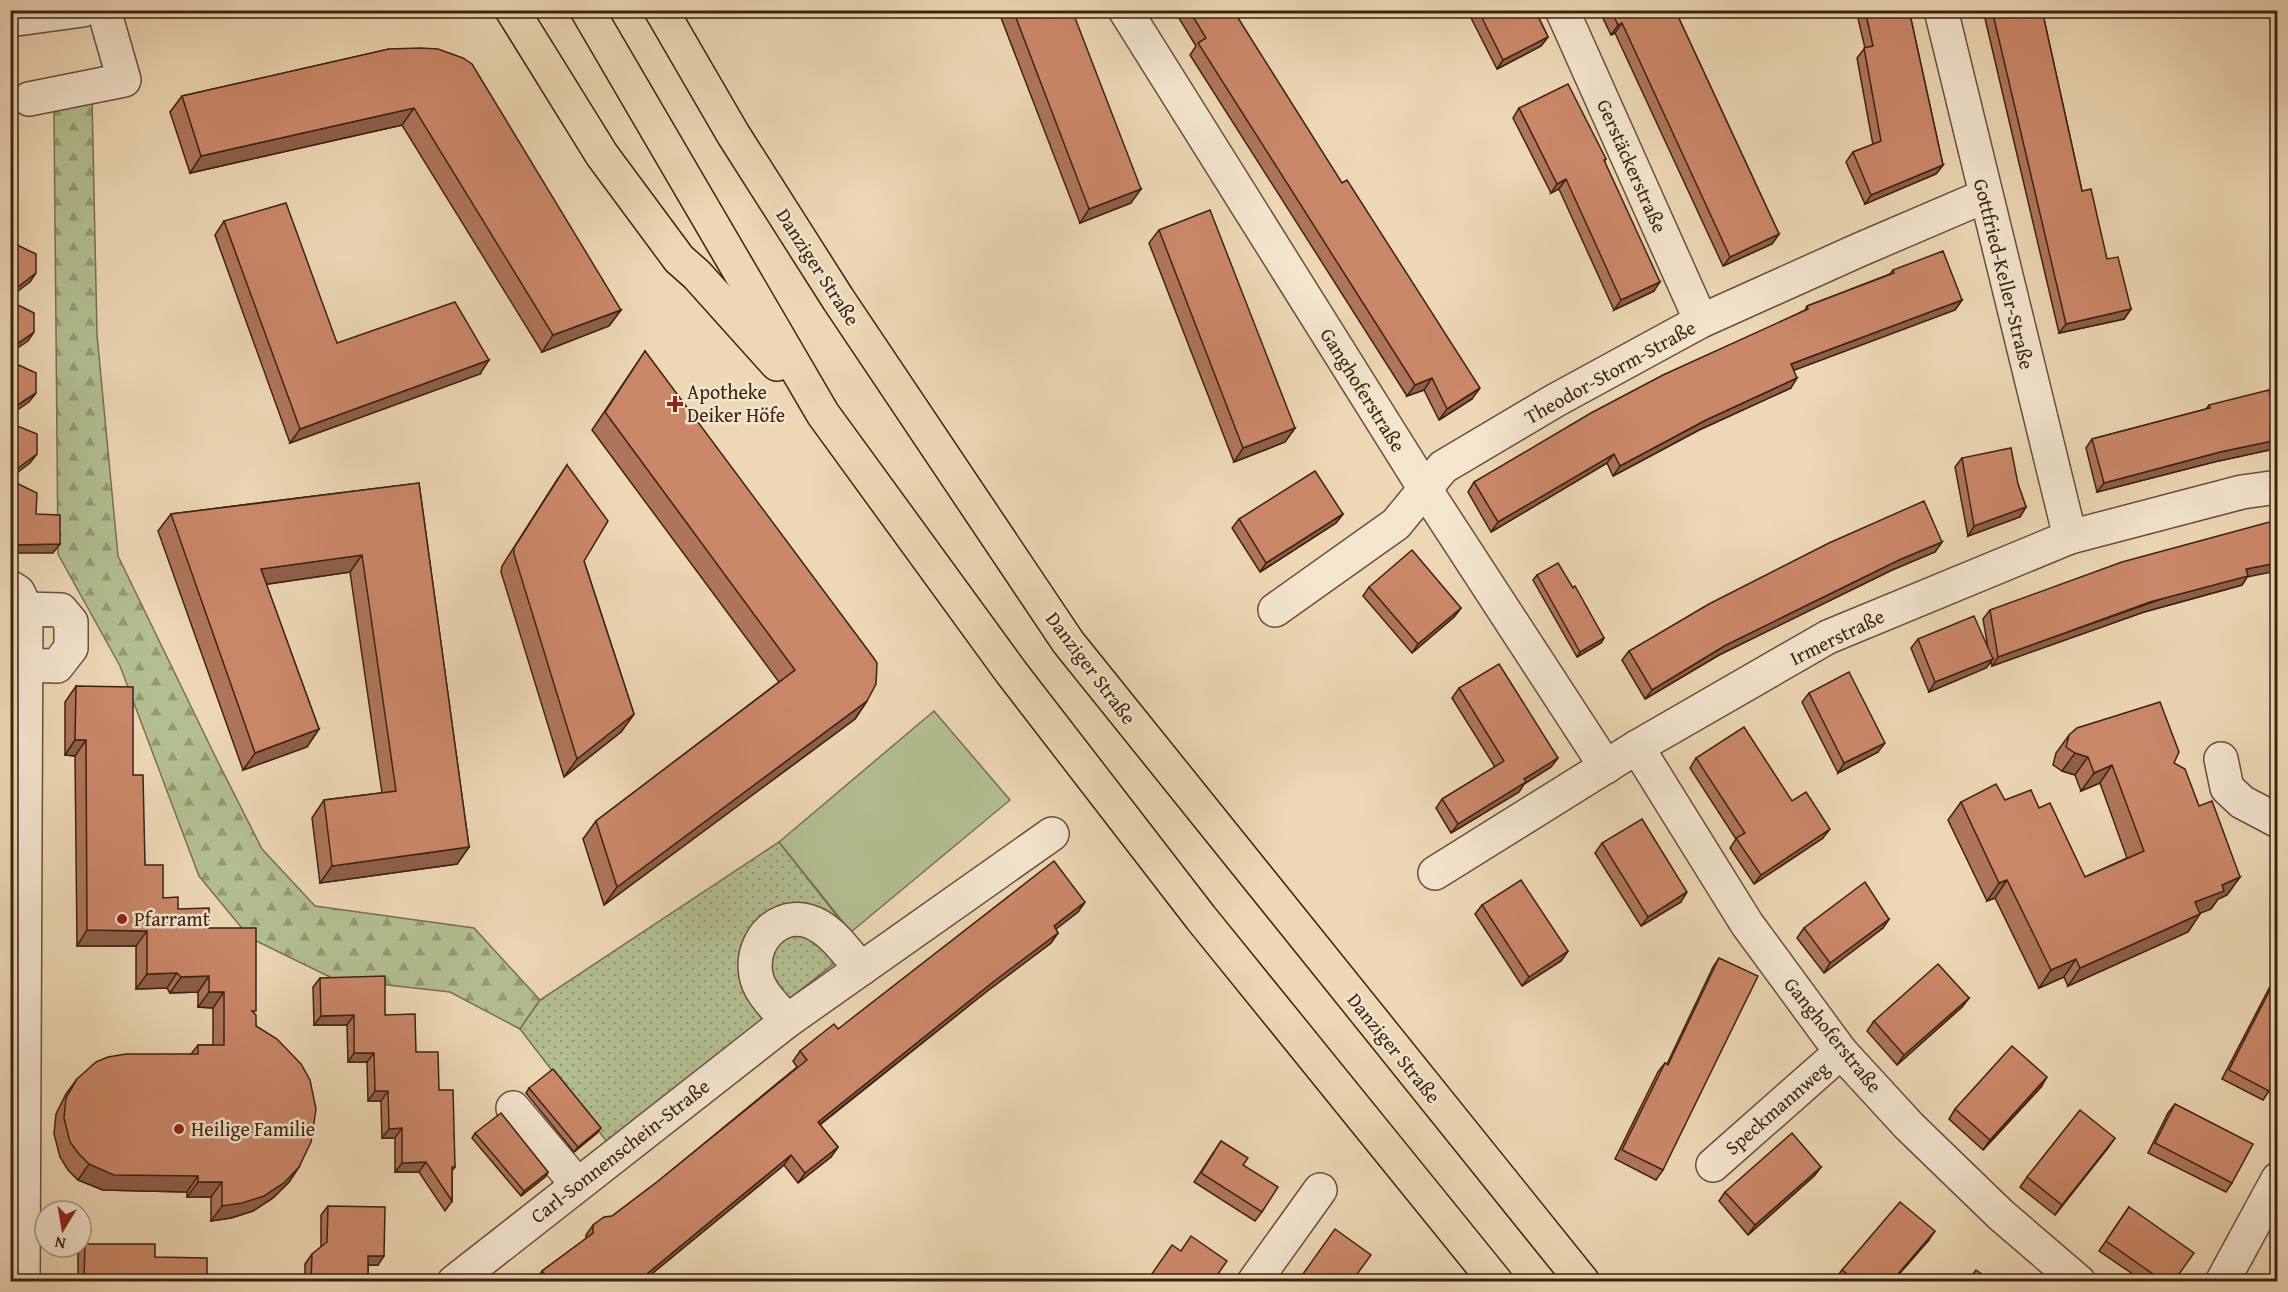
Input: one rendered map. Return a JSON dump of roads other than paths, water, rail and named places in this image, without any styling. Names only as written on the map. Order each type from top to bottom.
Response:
[{"type":"highway","points":[[512,10],[602,155],[679,259],[697,275],[823,414]]},
{"type":"highway","points":[[587,10],[823,414],[1011,672],[1186,899],[1496,1281]]},
{"type":"highway","name":"Danziger Straße","points":[[662,10],[733,134],[838,299],[1068,642],[1583,1281]]},
{"type":"street","points":[[10,20],[46,13],[83,10]]},
{"type":"street","points":[[29,99],[124,80],[104,10]]},
{"type":"street","name":"Ganghoferstraße","points":[[1125,10],[1425,489],[1606,767]]},
{"type":"street","name":"Gerstäckerstraße","points":[[1562,10],[1701,321]]},
{"type":"street","name":"Gottfried-Keller-Straße","points":[[1941,10],[2070,537]]},
{"type":"street","name":"Theodor-Storm-Straße","points":[[1275,610],[1396,524],[1443,467],[1556,400],[1701,321],[1848,254],[1985,196]]},
{"type":"street","name":"Irmerstraße","points":[[1435,873],[1637,747],[1828,637],[2070,537],[2241,492],[2277,486]]},
{"type":"street","points":[[23,1281],[26,665],[18,598],[61,610],[72,622],[71,648],[57,666],[26,665]]},
{"type":"street","name":"Ganghoferstraße","points":[[1637,747],[1747,924],[1841,1052],[1909,1126],[2001,1215],[2079,1281]]},
{"type":"street","points":[[2221,759],[2227,788],[2242,802],[2277,821]]},
{"type":"street","name":"Carl-Sonnenschein-Straße","points":[[454,1281],[787,1021],[1052,834]]},
{"type":"street","points":[[787,1021],[761,990],[756,976],[755,960],[767,931],[784,921],[801,919],[817,924],[830,933],[861,969]]},
{"type":"street","name":"Speckmannweg","points":[[1713,1164],[1841,1052]]},
{"type":"street","points":[[513,1108],[577,1184]]},
{"type":"street","points":[[2222,1281],[2277,1179]]},
{"type":"street","points":[[1254,1281],[1320,1190]]},
{"type":"place","name":"Apotheke Deiker Höfe","points":[[675,404]]},
{"type":"place","name":"Pfarramt","points":[[122,919]]},
{"type":"place","name":"Heilige Familie","points":[[179,1129]]}]
